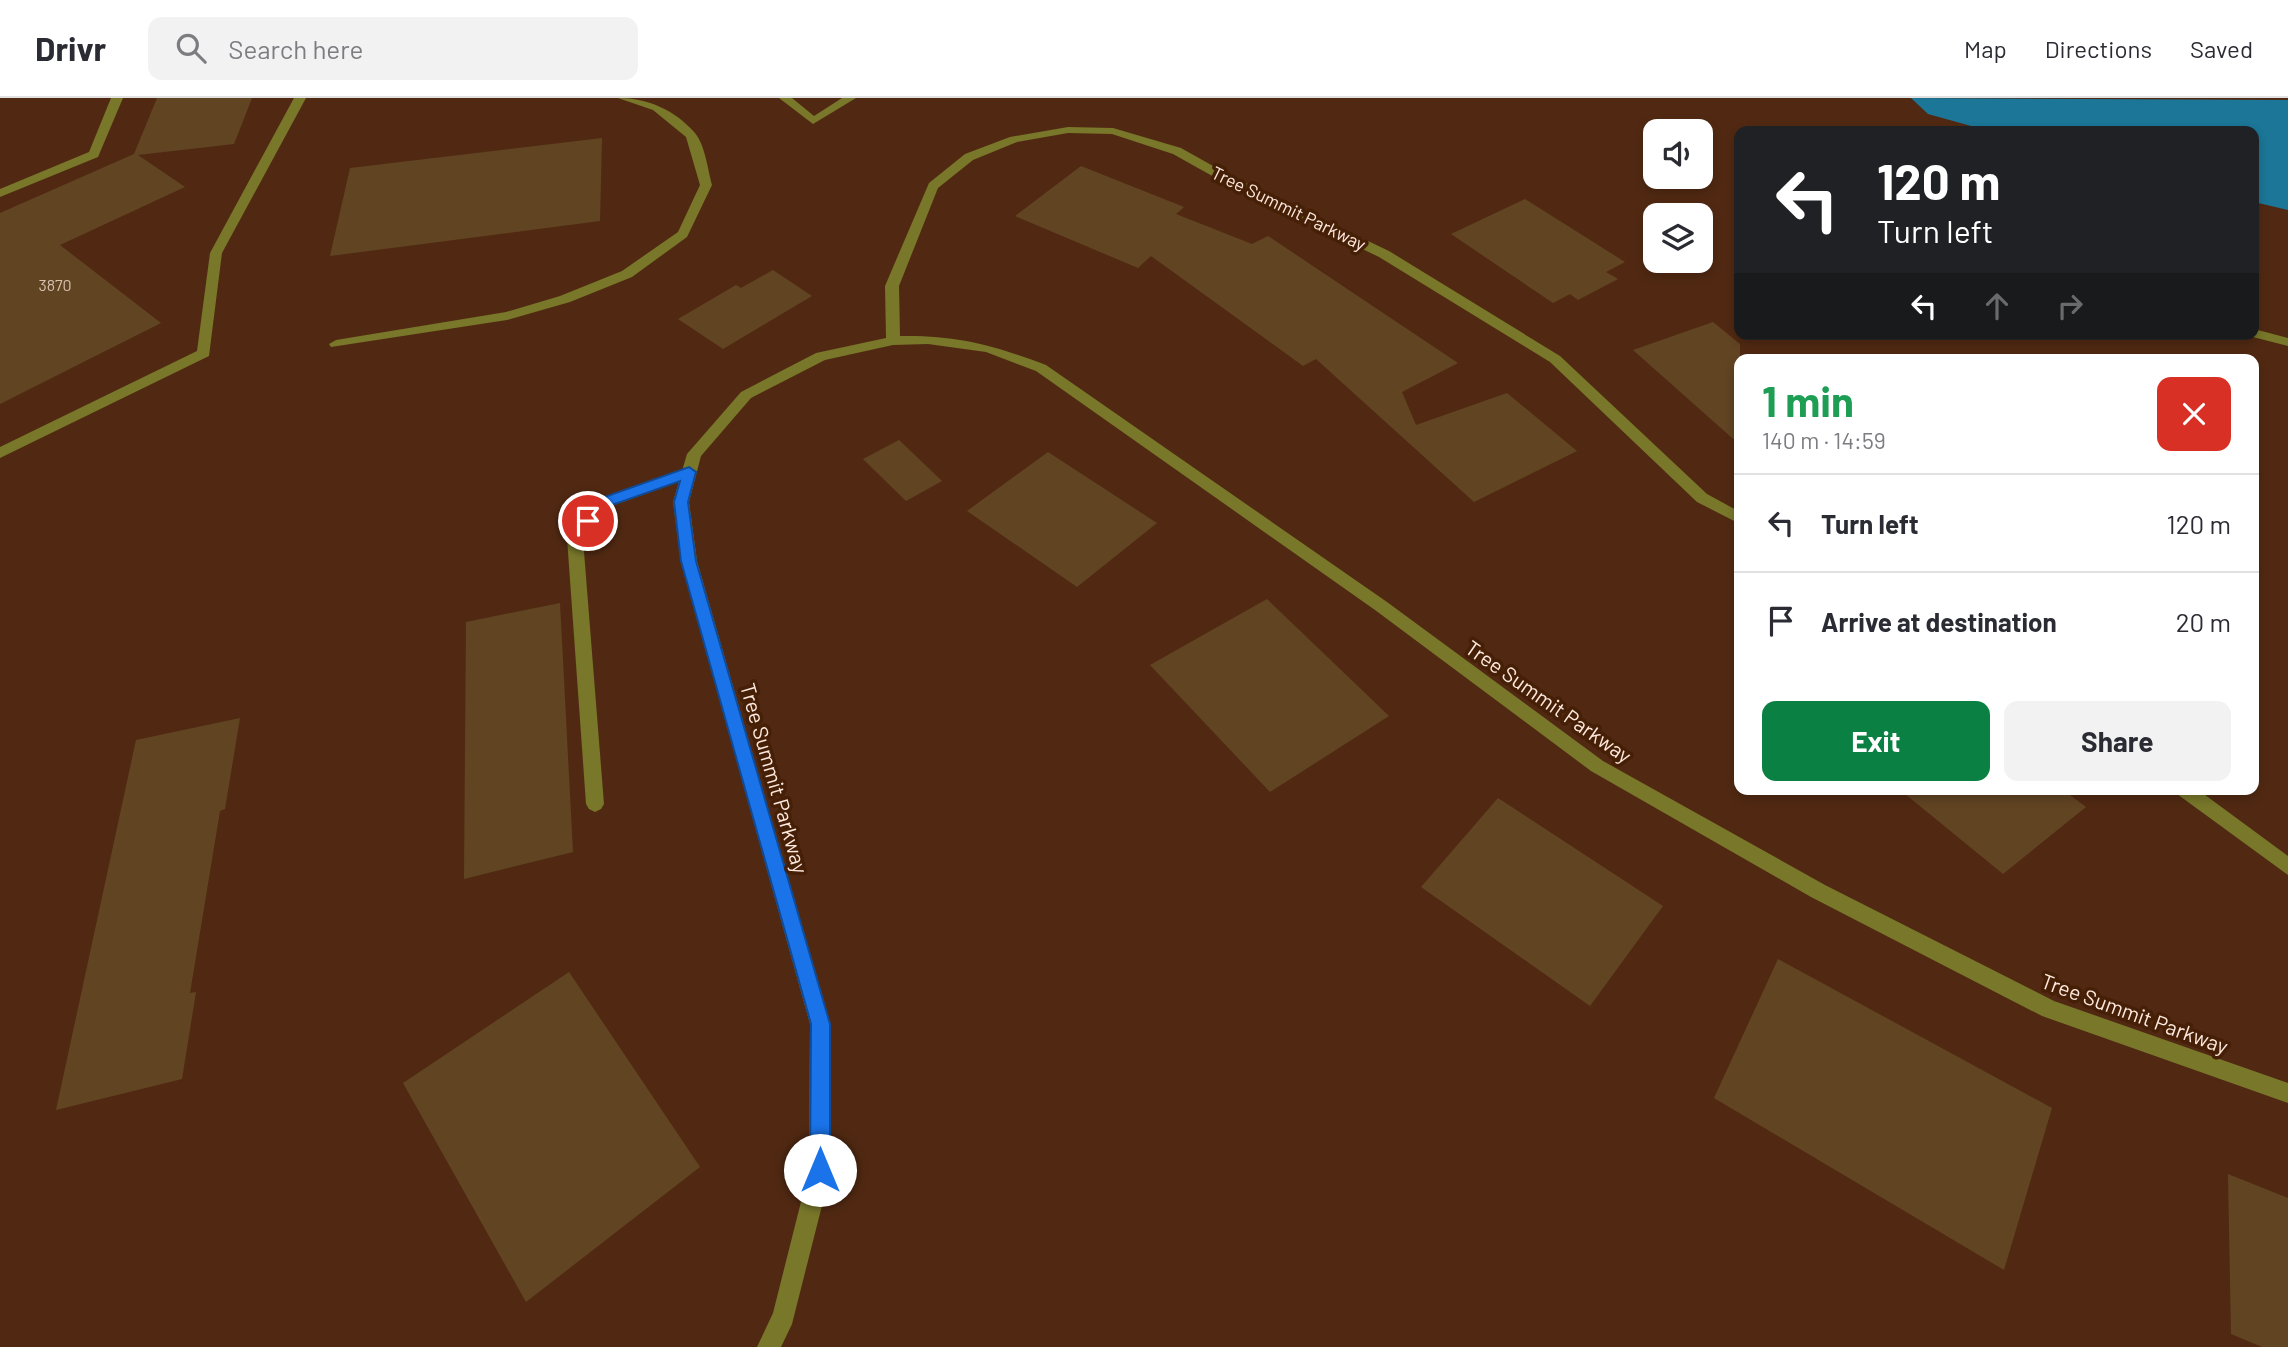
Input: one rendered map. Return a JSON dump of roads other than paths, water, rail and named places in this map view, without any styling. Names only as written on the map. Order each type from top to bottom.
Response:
[{"type":"street","points":[[0,193],[94,154],[117,98]]},
{"type":"street","points":[[0,453],[204,353],[215,253],[299,98]]},
{"type":"street","points":[[336,344],[507,316],[565,299],[628,274],[683,234],[706,185],[691,135],[657,108],[624,98]]},
{"type":"street","points":[[785,98],[813,121],[850,98]]},
{"type":"street","name":"Tree Summit Parkway","points":[[893,341],[892,286],[933,186],[969,157],[1014,139],[1068,130],[1113,131],[1177,151],[1227,179],[1384,254],[1555,359],[1702,498],[1734,516]]},
{"type":"street","points":[[2259,334],[2288,342]]},
{"type":"street","name":"Tree Summit Parkway","points":[[769,1347],[784,1316],[820,1170],[820,1024],[689,561],[681,502],[694,454],[746,395],[821,356],[893,341],[928,340],[988,348],[1041,368],[1381,606],[1597,766],[1818,891],[2049,1009],[2288,1093]]},
{"type":"street","points":[[595,804],[575,538],[601,504],[689,472]]},
{"type":"street","points":[[2191,795],[2288,867]]},
{"type":"water","points":[[1911,98],[2288,100],[2288,210],[2259,203],[2259,126],[1971,126],[1928,114]]}]
